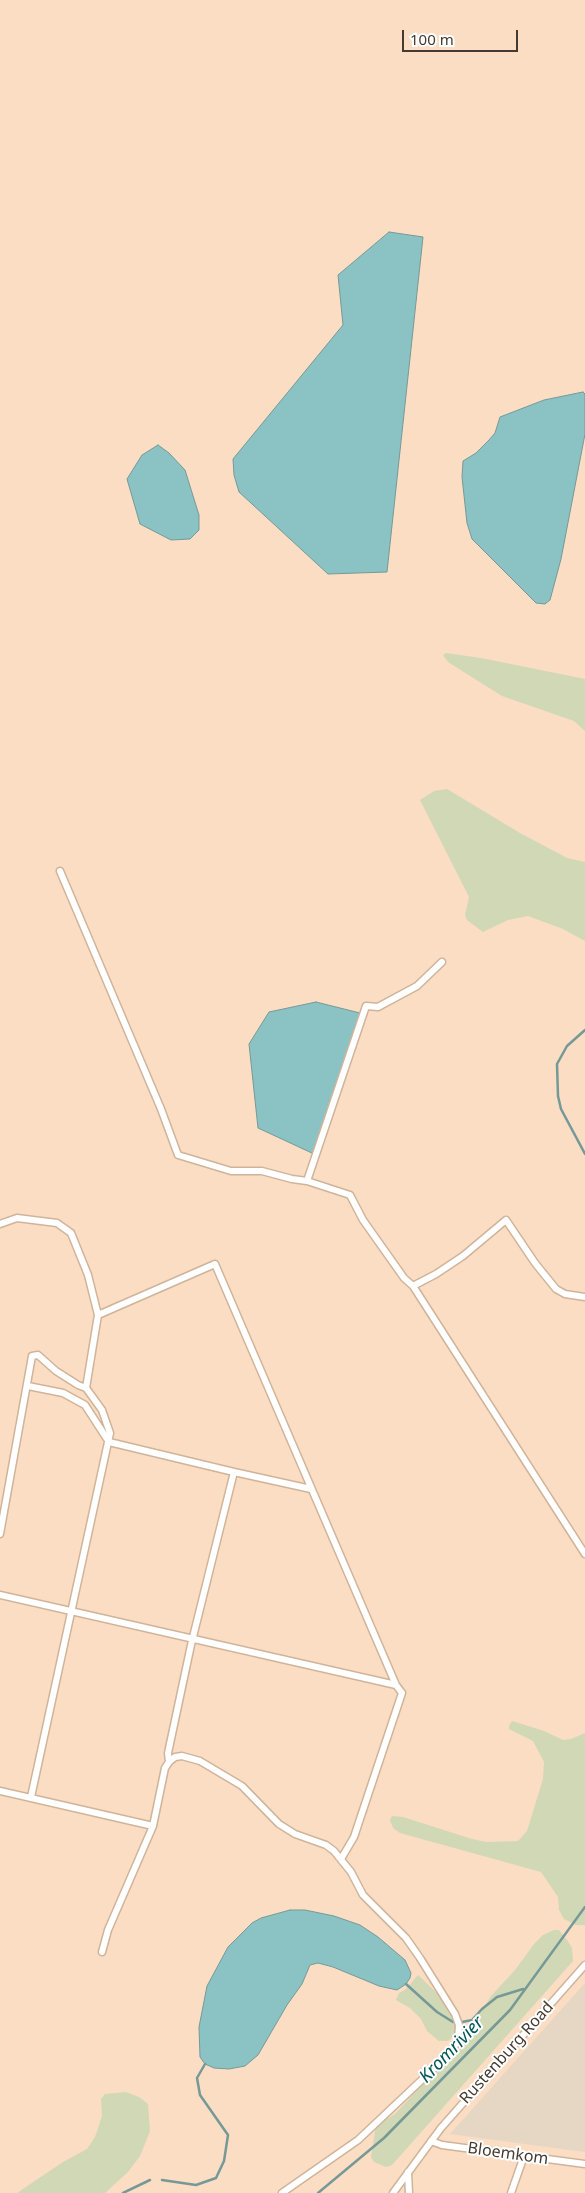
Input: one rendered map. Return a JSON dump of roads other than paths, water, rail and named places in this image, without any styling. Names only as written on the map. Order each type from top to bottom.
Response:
[{"type":"street","points":[[60,871],[161,1109],[178,1155],[231,1171],[262,1171],[292,1180],[307,1181],[350,1195],[364,1220],[404,1278],[413,1286],[585,1554]]},
{"type":"street","points":[[307,1181],[366,1006],[378,1007],[417,986],[442,962]]},
{"type":"street","points":[[0,1224],[17,1218],[57,1223],[71,1233],[88,1275],[98,1315],[86,1388]]},
{"type":"street","points":[[413,1286],[436,1274],[462,1256],[506,1220],[535,1263],[556,1289],[565,1294],[585,1297]]},
{"type":"street","points":[[98,1315],[214,1264],[396,1685],[402,1693],[354,1837],[341,1859]]},
{"type":"street","points":[[0,1534],[32,1356],[38,1356],[56,1371],[86,1388],[108,1422],[110,1433],[73,1611],[31,1797]]},
{"type":"street","points":[[28,1386],[63,1393],[85,1405],[109,1442],[311,1489]]},
{"type":"street","points":[[169,1762],[168,1753],[193,1639],[234,1472]]},
{"type":"street","points":[[0,1595],[396,1685]]},
{"type":"street","points":[[102,1952],[108,1930],[153,1826],[165,1768],[175,1757],[182,1756],[193,1758],[210,1766],[242,1786],[279,1824],[295,1834],[326,1845],[351,1872],[363,1895],[406,1938],[455,2014],[459,2033],[458,2041],[446,2057],[358,2140],[282,2193]]},
{"type":"street","points":[[0,1791],[153,1826]]},
{"type":"street","name":"Rustenburg Road","points":[[394,2193],[441,2128],[585,1965]]},
{"type":"street","name":"Bloemkom","points":[[431,2141],[442,2145],[585,2164]]},
{"type":"street","points":[[511,2193],[524,2156]]},
{"type":"street","points":[[408,2172],[409,2193]]},
{"type":"water","points":[[389,232],[423,237],[387,572],[328,574],[239,492],[234,475],[233,459],[343,325],[338,275]]},
{"type":"water","points":[[583,392],[585,394],[585,434],[561,559],[550,600],[545,604],[536,603],[472,539],[467,523],[462,477],[463,461],[476,453],[495,433],[500,417],[544,400]]},
{"type":"water","points":[[158,445],[169,453],[185,470],[199,515],[199,530],[190,539],[171,540],[140,524],[127,479],[142,455]]},
{"type":"water","points":[[316,1002],[360,1013],[314,1154],[258,1128],[249,1044],[269,1012]]},
{"type":"water","points":[[290,1910],[305,1910],[334,1916],[360,1925],[378,1937],[405,1960],[411,1973],[410,1978],[406,1984],[397,1990],[379,1986],[333,1967],[318,1963],[310,1965],[302,1984],[287,2005],[258,2055],[245,2066],[229,2069],[214,2068],[205,2064],[200,2057],[199,2027],[207,1986],[228,1947],[252,1923],[261,1918]]},
{"type":"waterway","name":"Kromrivier","points":[[585,1030],[567,1046],[557,1064],[558,1096],[561,1109],[585,1154]]},
{"type":"waterway","name":"Kromrivier","points":[[318,2193],[384,2138],[510,2010],[585,1907]]},
{"type":"waterway","points":[[406,1984],[437,2012],[453,2022]]},
{"type":"waterway","points":[[462,2022],[472,2020],[497,1997],[523,1989]]},
{"type":"waterway","points":[[162,2180],[196,2185],[216,2178],[224,2161],[228,2135],[200,2095],[197,2078],[205,2064]]},
{"type":"waterway","points":[[123,2193],[150,2180]]}]
